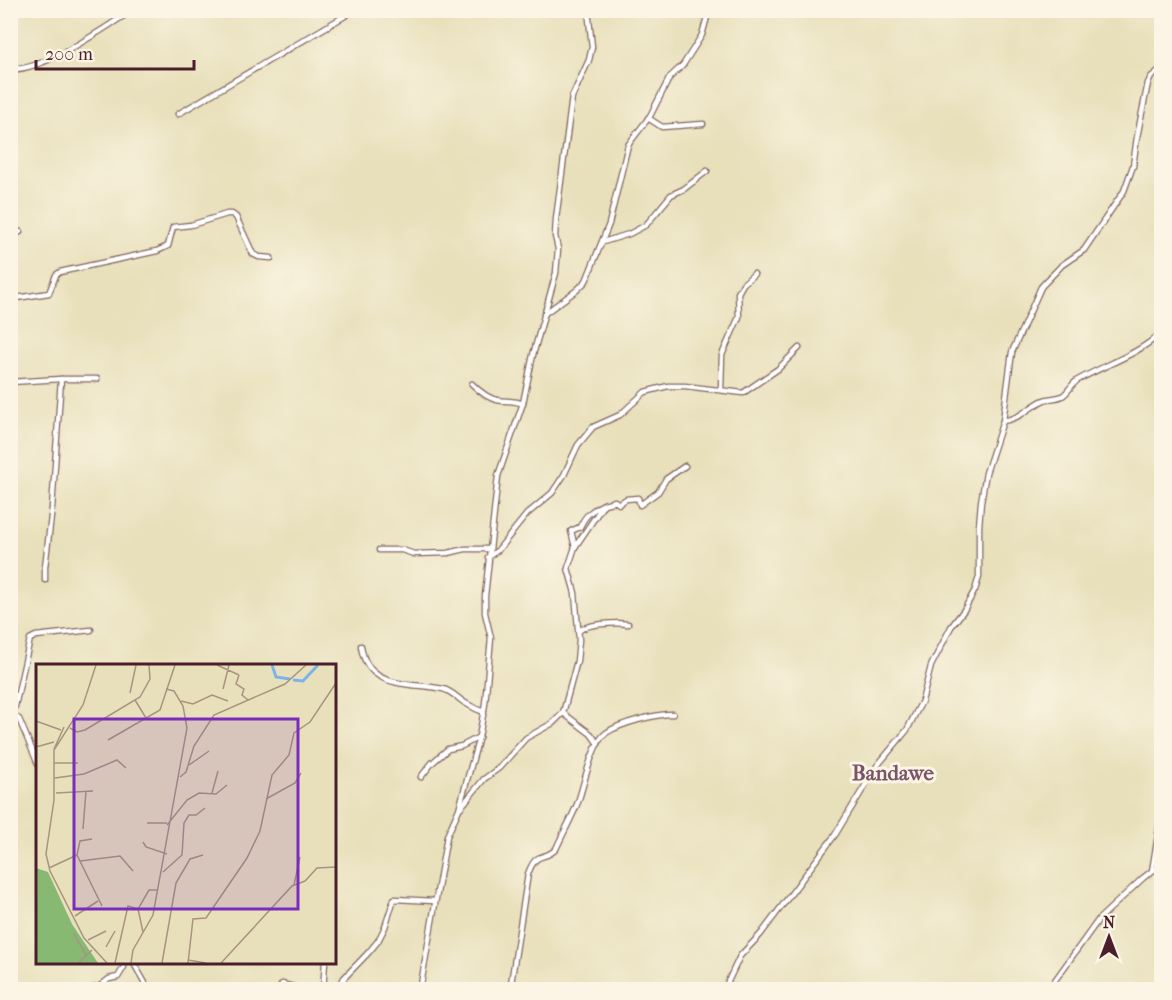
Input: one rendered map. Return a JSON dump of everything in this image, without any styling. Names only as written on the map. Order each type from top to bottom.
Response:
[{"type":"street","points":[[10,69],[29,67],[60,55],[133,10]]},
{"type":"street","points":[[178,114],[355,10]]},
{"type":"street","points":[[420,990],[447,836],[459,809],[484,712],[491,650],[484,596],[498,476],[523,404],[533,355],[558,260],[555,236],[556,219],[572,97],[589,60],[592,47],[588,10]]},
{"type":"street","points":[[544,314],[583,285],[609,224],[628,145],[648,118],[670,77],[683,65],[702,35],[709,10]]},
{"type":"street","points":[[724,990],[740,956],[761,934],[836,835],[877,766],[914,719],[922,701],[931,666],[951,627],[975,590],[979,577],[979,526],[986,473],[1003,421],[1012,352],[1035,297],[1046,281],[1084,250],[1124,191],[1133,166],[1148,83],[1161,68]]},
{"type":"street","points":[[648,118],[662,127],[703,124]]},
{"type":"street","points":[[603,242],[629,234],[646,225],[671,195],[684,189],[708,171]]},
{"type":"street","points":[[10,299],[49,293],[56,275],[60,272],[158,251],[168,246],[173,227],[191,225],[226,214],[236,217],[253,254],[271,258]]},
{"type":"street","points":[[10,237],[20,232]]},
{"type":"street","points":[[721,390],[723,352],[739,317],[738,292],[754,274]]},
{"type":"street","points":[[1003,421],[1018,417],[1043,401],[1061,397],[1070,385],[1119,361],[1161,332]]},
{"type":"street","points":[[488,557],[498,550],[527,514],[552,493],[564,475],[578,445],[593,427],[620,415],[640,396],[653,389],[685,386],[739,394],[748,391],[778,369],[799,348]]},
{"type":"street","points":[[45,580],[61,379]]},
{"type":"street","points":[[10,382],[97,379]]},
{"type":"street","points":[[471,384],[481,393],[497,400],[523,404]]},
{"type":"street","points":[[575,548],[572,531],[579,527],[592,509],[615,501],[619,504],[627,499],[638,498],[640,505],[658,492],[666,479],[685,466]]},
{"type":"street","points":[[459,809],[484,779],[499,768],[526,738],[553,723],[563,713],[577,661],[579,631],[575,593],[568,568],[575,548],[604,504]]},
{"type":"street","points":[[379,550],[402,550],[414,554],[489,549]]},
{"type":"street","points":[[579,631],[583,627],[628,624]]},
{"type":"street","points":[[36,760],[19,719],[12,715],[30,639],[36,636],[91,630]]},
{"type":"street","points":[[361,646],[365,663],[375,674],[400,683],[446,690],[484,712]]},
{"type":"street","points":[[563,713],[591,734],[598,744]]},
{"type":"street","points":[[510,990],[528,874],[533,861],[541,855],[551,854],[556,849],[578,804],[598,744],[606,733],[614,729],[654,715],[673,714]]},
{"type":"street","points":[[421,777],[448,749],[462,746],[479,736]]},
{"type":"street","points":[[31,749],[36,745]]},
{"type":"street","points":[[1152,871],[1159,829],[1161,788]]},
{"type":"street","points":[[1048,990],[1091,928],[1152,871],[1161,867]]},
{"type":"street","points":[[338,990],[344,978],[378,941],[386,927],[394,898],[435,901]]},
{"type":"street","points":[[86,990],[118,977],[124,964]]},
{"type":"street","points":[[134,964],[145,983]]},
{"type":"street","points":[[323,990],[325,964]]},
{"type":"street","points":[[279,990],[282,984],[305,990]]},
{"type":"district","name":"Bandawe","points":[[893,773]]}]
